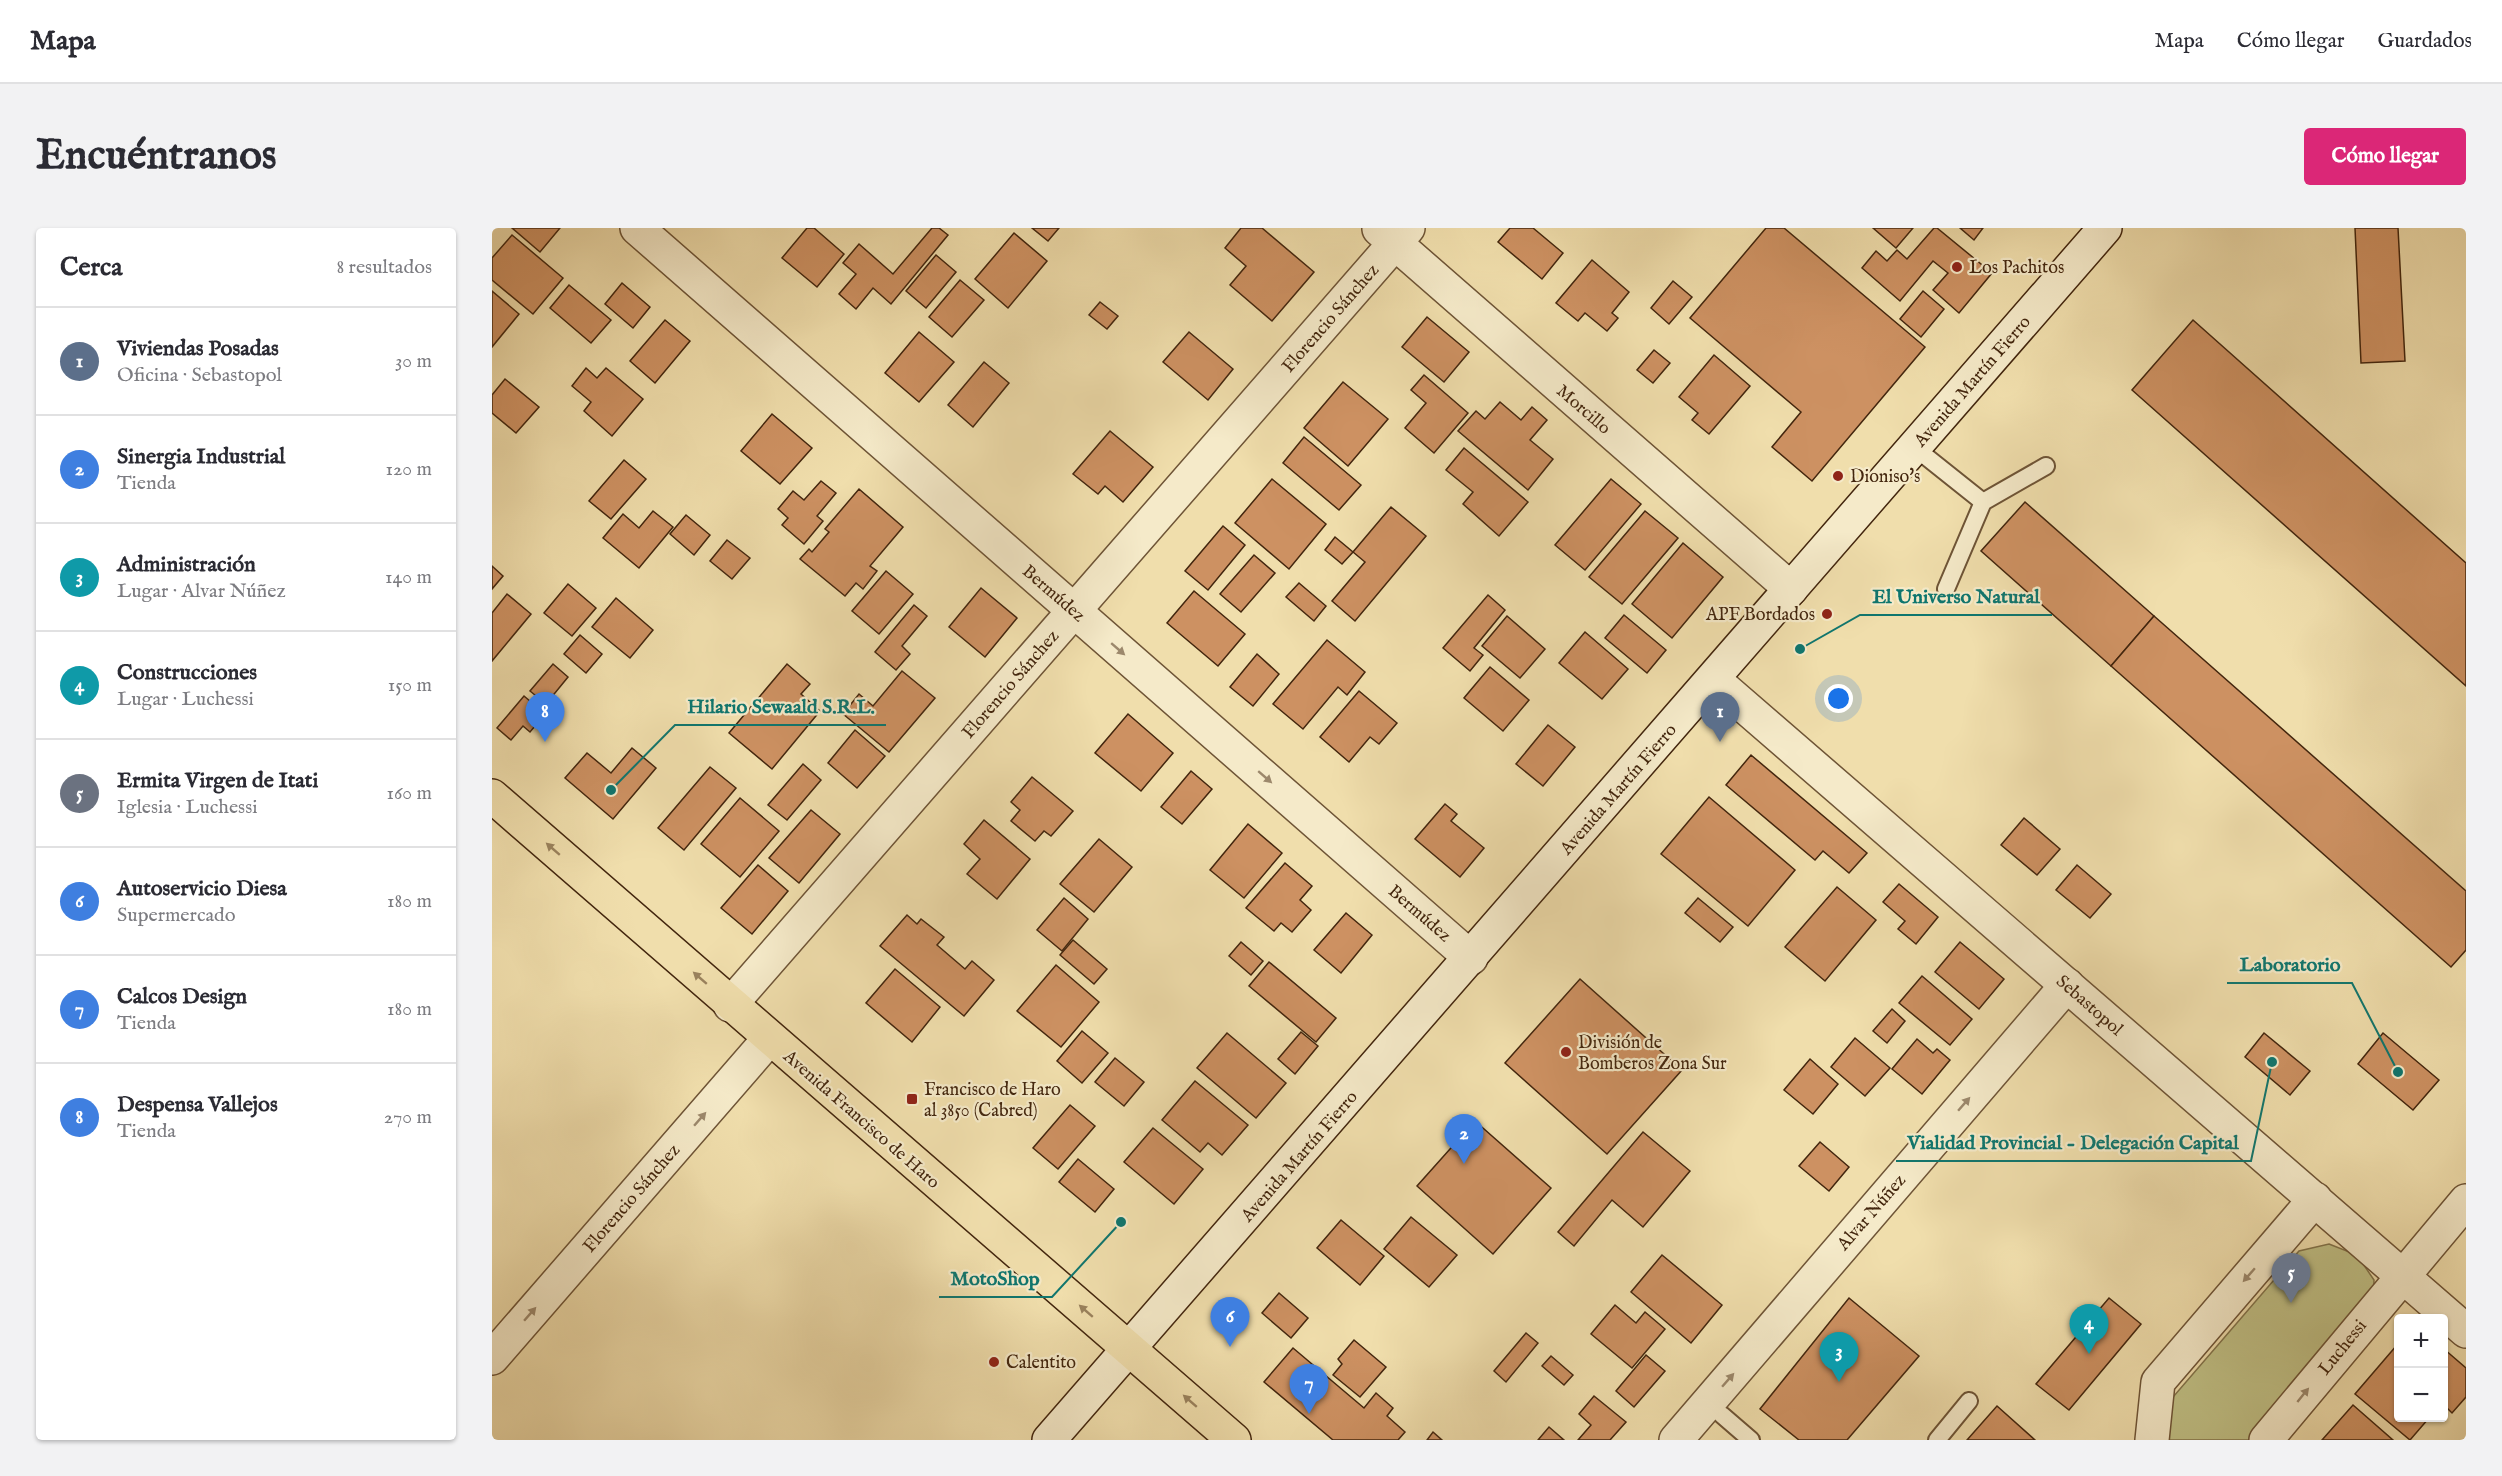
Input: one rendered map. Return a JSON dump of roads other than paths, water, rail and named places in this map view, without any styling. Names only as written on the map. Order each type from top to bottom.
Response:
[{"type":"main road","name":"Avenida Francisco de Haro","points":[[492,796],[730,1005],[1234,1440]]},
{"type":"street","name":"Bermúdez","points":[[637,228],[1472,958]]},
{"type":"street","name":"Avenida Martín Fierro","points":[[1049,1440],[1472,958],[2105,228]]},
{"type":"street","name":"Florencio Sánchez","points":[[730,1005],[1074,611],[1393,233]]},
{"type":"street","name":"Morcillo","points":[[1393,233],[1791,590]]},
{"type":"street","name":"Sebastopol","points":[[1713,679],[2466,1331]]},
{"type":"street","name":"Alvar Núñez","points":[[1676,1440],[2067,985]]},
{"type":"street","name":"Florencio Sánchez","points":[[492,1358],[770,1039]]},
{"type":"street","points":[[2152,1440],[2158,1382],[2315,1199]]},
{"type":"street","name":"Luchessi","points":[[2266,1440],[2466,1201]]},
{"type":"lane","points":[[1914,447],[1983,502]]},
{"type":"lane","points":[[1946,590],[1983,502],[2046,466]]},
{"type":"lane","points":[[1936,1440],[1969,1401]]},
{"type":"lane","points":[[1722,1415],[1751,1440]]},
{"type":"place","name":"Los Pachitos","points":[[1957,267]]},
{"type":"place","name":"Dioniso's","points":[[1838,476]]},
{"type":"place","name":"APF Bordados","points":[[1827,614]]},
{"type":"place","name":"El Universo Natural","points":[[1800,649]]},
{"type":"place","name":"Despensa Vallejos","points":[[545,742]]},
{"type":"place","name":"Viviendas Posadas","points":[[1720,742]]},
{"type":"place","name":"Hilario Sewaald S.R.L.","points":[[611,790]]},
{"type":"place","name":"División de Bomberos Zona Sur","points":[[1566,1052]]},
{"type":"place","name":"Vialidad Provincial - Delegación Capital","points":[[2272,1062]]},
{"type":"place","name":"Laboratorio","points":[[2398,1072]]},
{"type":"place","name":"Francisco de Haro al 3850 (Cabred)","points":[[912,1099]]},
{"type":"place","name":"Sinergia Industrial","points":[[1464,1164]]},
{"type":"place","name":"MotoShop","points":[[1121,1222]]},
{"type":"place","name":"Ermita Virgen de Itati","points":[[2291,1303]]},
{"type":"place","name":"Autoservicio Diesa","points":[[1230,1347]]},
{"type":"place","name":"Construcciones","points":[[2089,1354]]},
{"type":"place","name":"Calentito","points":[[994,1362]]},
{"type":"place","name":"Administración","points":[[1839,1382]]},
{"type":"place","name":"Calcos Design","points":[[1309,1414]]}]
